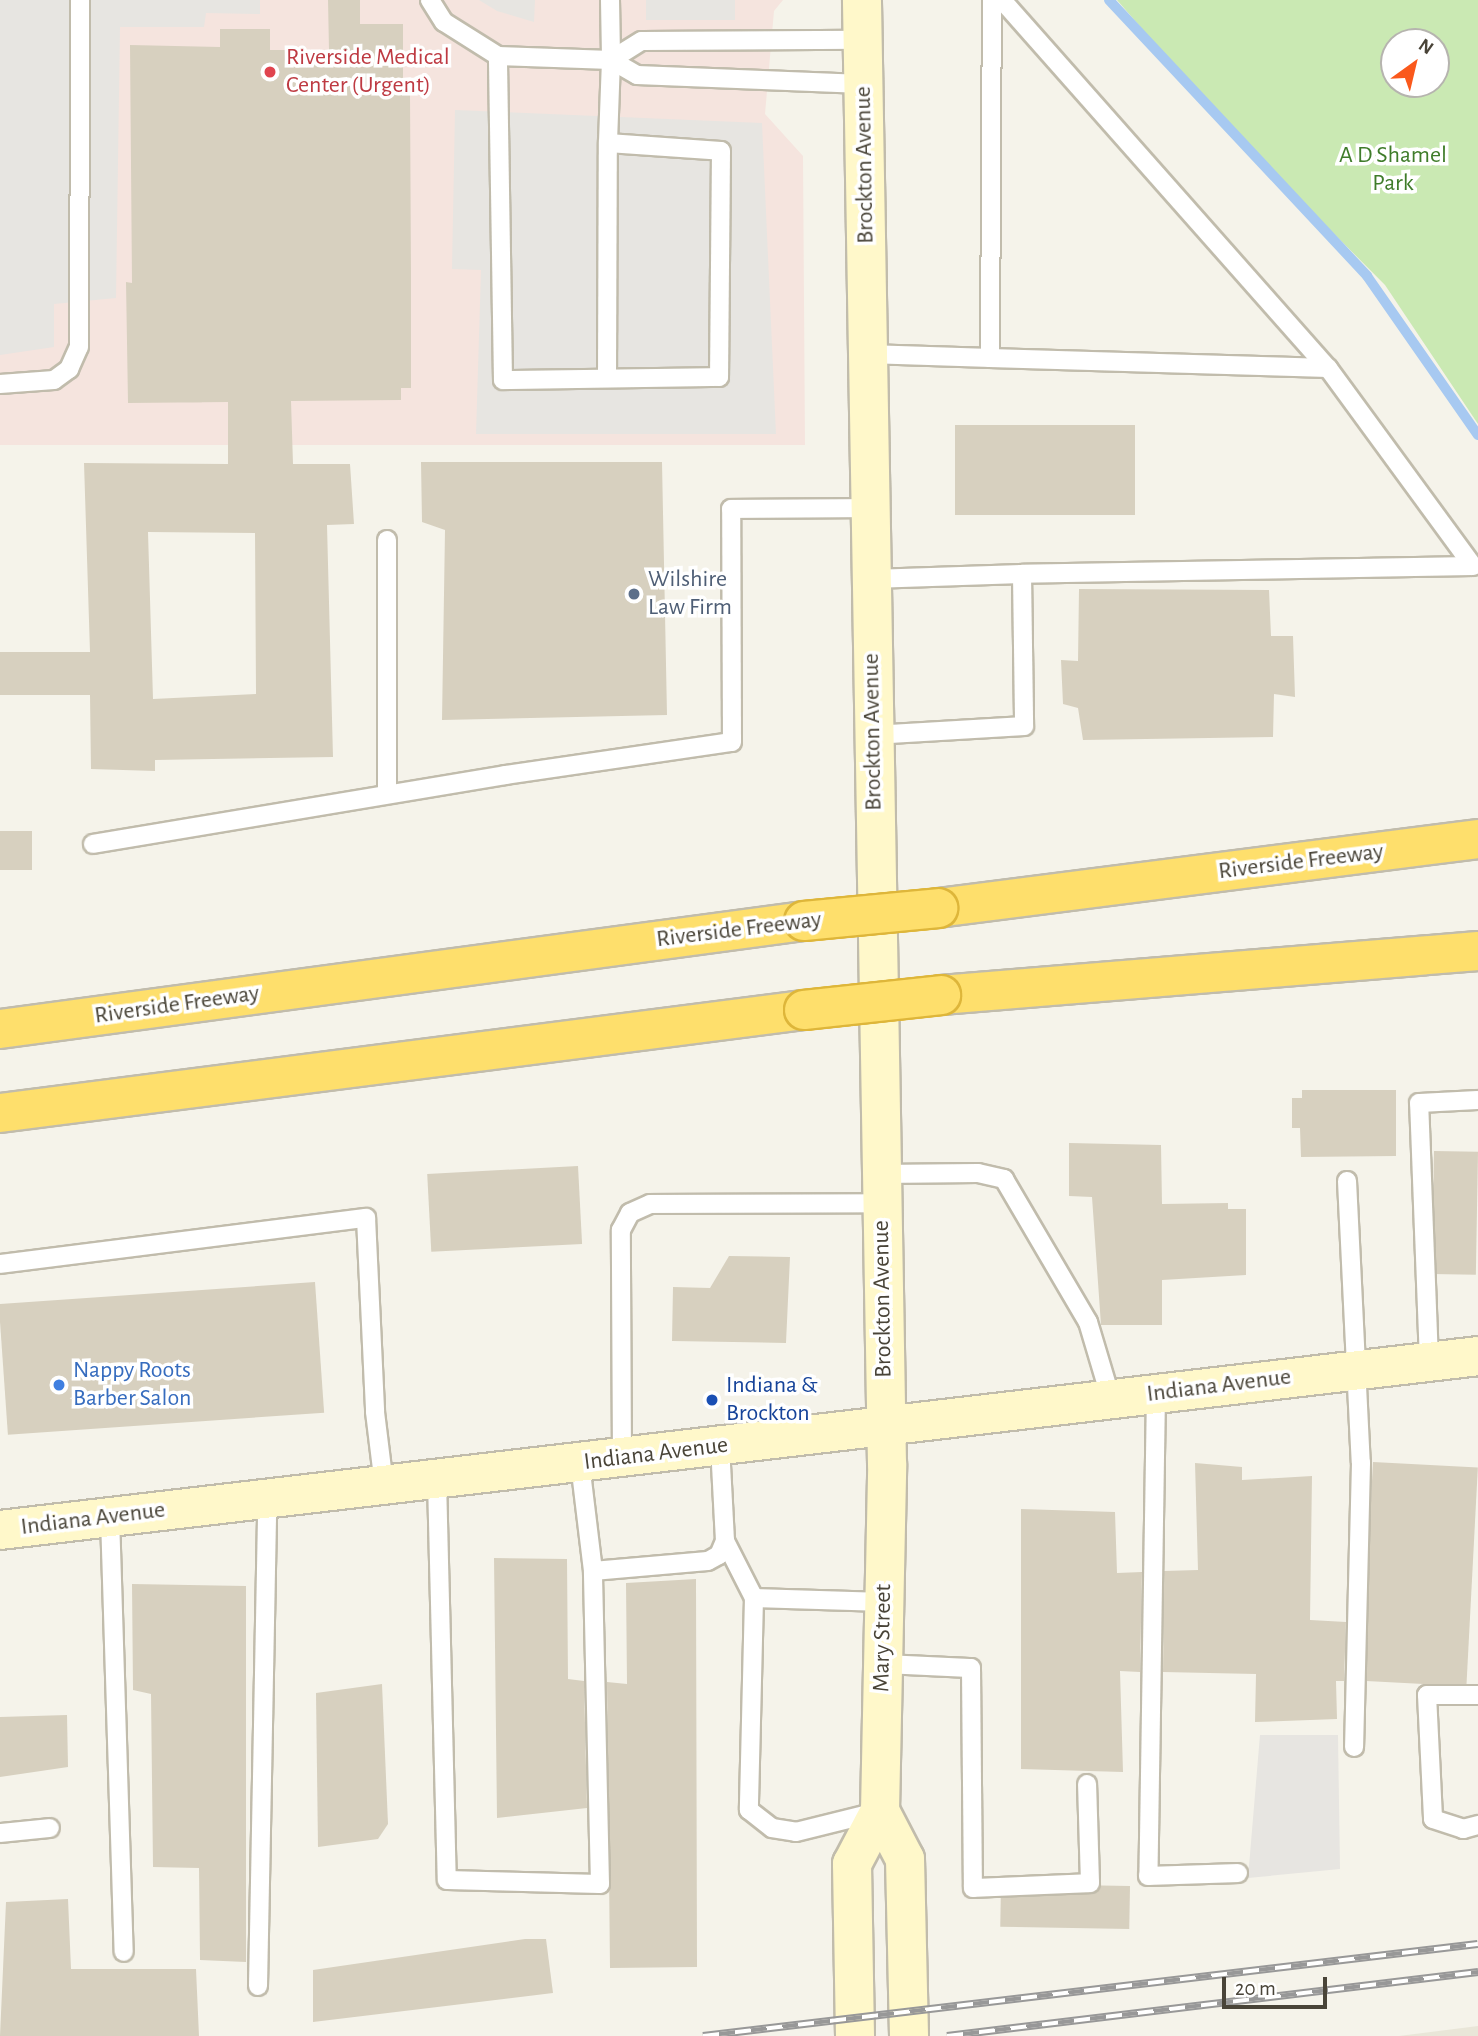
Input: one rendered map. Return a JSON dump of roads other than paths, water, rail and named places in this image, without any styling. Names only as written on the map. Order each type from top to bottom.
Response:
[{"type":"highway","name":"Riverside Freeway","points":[[0,1029],[804,921],[938,908],[1478,839]]},
{"type":"highway","points":[[0,1113],[804,1010],[941,995],[1478,951]]},
{"type":"main road","name":"Brockton Avenue","points":[[862,0],[887,1446]]},
{"type":"main road","name":"Indiana Avenue","points":[[0,1530],[720,1447],[887,1446],[1111,1399],[1478,1356]]},
{"type":"main road","name":"Mary Street","points":[[855,2036],[852,1864],[880,1811],[887,1446]]},
{"type":"main road","name":"Mary Street","points":[[880,1811],[905,1859],[909,2036]]},
{"type":"lane","points":[[0,384],[54,380],[69,369],[79,347],[80,0]]},
{"type":"lane","points":[[430,0],[444,22],[498,56],[611,60],[638,75],[863,84]]},
{"type":"lane","points":[[607,378],[610,0]]},
{"type":"lane","points":[[990,358],[992,0]]},
{"type":"lane","points":[[871,579],[1473,566],[1328,368],[1002,0]]},
{"type":"lane","points":[[611,60],[642,41],[862,40]]},
{"type":"lane","points":[[498,56],[503,380],[719,377],[721,151],[608,143]]},
{"type":"lane","points":[[868,354],[1328,368]]},
{"type":"lane","points":[[93,844],[387,794],[732,742],[731,509],[870,508]]},
{"type":"lane","points":[[387,540],[387,794]]},
{"type":"lane","points":[[873,735],[1024,726],[1022,574]]},
{"type":"lane","points":[[1429,1361],[1419,1103],[1478,1100]]},
{"type":"lane","points":[[622,1458],[621,1230],[630,1213],[650,1204],[881,1189],[978,1173],[1004,1179],[1018,1196],[1088,1322],[1111,1399]]},
{"type":"lane","points":[[1347,1181],[1361,1463],[1354,1747]]},
{"type":"lane","points":[[0,1264],[366,1218],[375,1412],[384,1485]]},
{"type":"lane","points":[[1156,1393],[1149,1876],[1238,1873]]},
{"type":"lane","points":[[720,1447],[725,1541],[754,1598],[749,1810],[772,1828],[796,1832],[880,1811]]},
{"type":"lane","points":[[437,1480],[447,1880],[600,1884],[593,1571],[580,1463]]},
{"type":"lane","points":[[258,1986],[267,1499]]},
{"type":"lane","points":[[110,1517],[124,1952]]},
{"type":"lane","points":[[593,1571],[708,1562],[719,1555],[725,1541]]},
{"type":"lane","points":[[754,1598],[884,1602]]},
{"type":"lane","points":[[883,1664],[971,1668],[973,1888],[1090,1883],[1087,1784]]},
{"type":"lane","points":[[1478,1695],[1427,1695],[1433,1819],[1463,1829],[1478,1825]]},
{"type":"lane","points":[[0,1833],[50,1828]]},
{"type":"waterway","points":[[1109,0],[1367,276],[1478,435]]},
{"type":"railway","points":[[703,2036],[1478,1944]]},
{"type":"railway","points":[[947,2036],[1478,1972]]},
{"type":"place","name":"Riverside Medical Center (Urgent)","points":[[270,72]]},
{"type":"place","name":"Wilshire Law Firm","points":[[634,594]]},
{"type":"place","name":"Nappy Roots Barber Salon","points":[[59,1385]]},
{"type":"place","name":"Indiana & Brockton","points":[[712,1400]]},
{"type":"park label","name":"A D Shamel Park","points":[[1393,170]]}]
